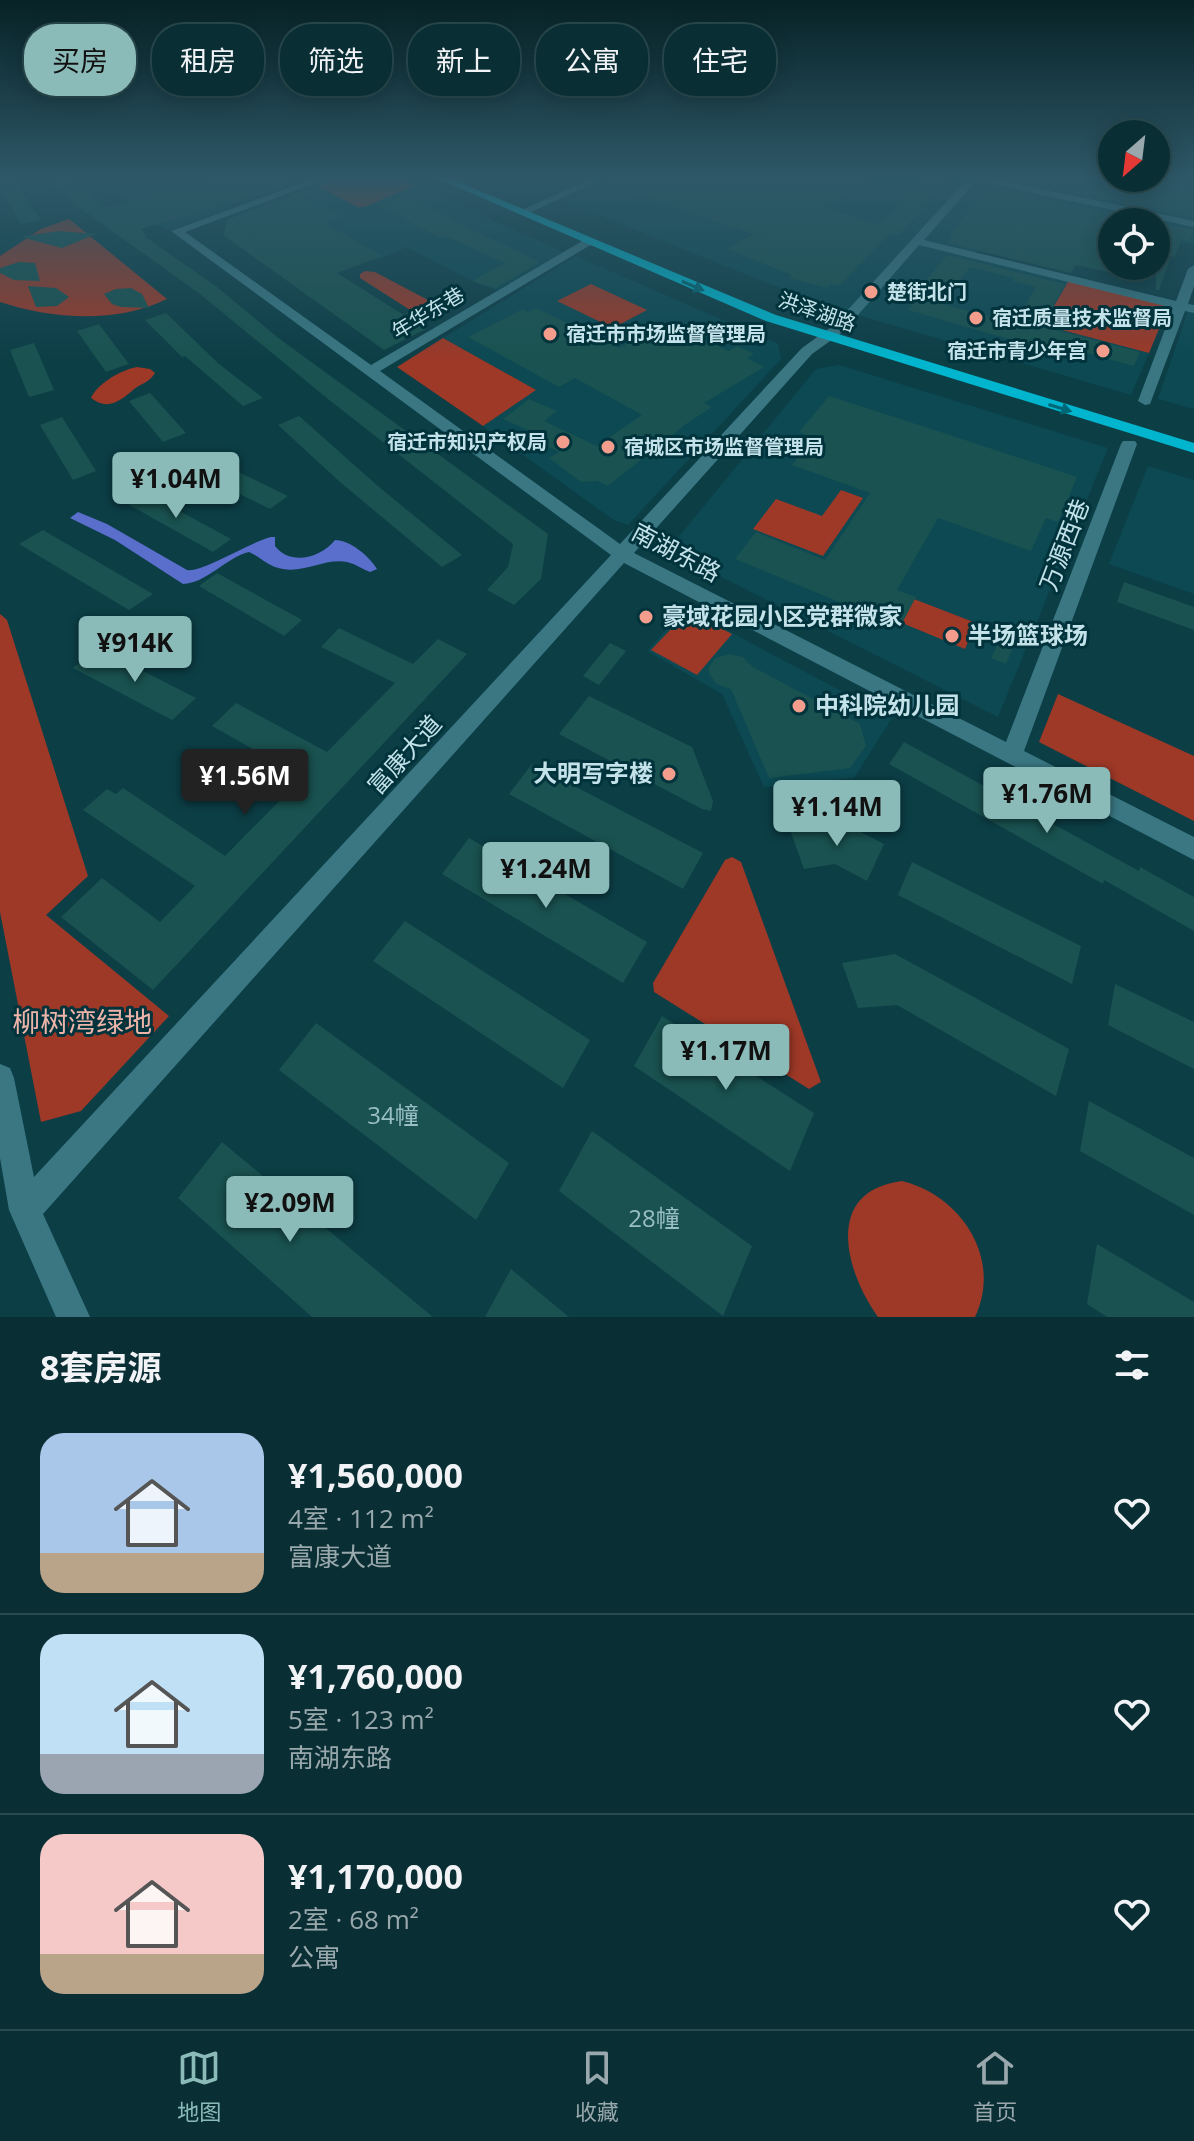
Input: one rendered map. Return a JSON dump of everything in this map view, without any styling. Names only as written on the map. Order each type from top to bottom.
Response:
[{"type":"main road","name":"洪泽湖路","points":[[582,239],[771,318],[832,332],[1194,433]]},
{"type":"main road","name":"洪泽湖路","points":[[618,239],[832,332],[1194,448]]},
{"type":"street","name":"南湖东路","points":[[189,239],[623,555],[1194,849]]},
{"type":"street","points":[[916,241],[1187,307]]},
{"type":"street","name":"富康大道","points":[[25,1210],[807,351],[832,332],[916,241]]},
{"type":"street","name":"年华东巷","points":[[372,370],[588,242]]},
{"type":"street","points":[[1145,401],[1187,307],[1194,269]]},
{"type":"street","name":"万源西巷","points":[[1012,754],[1129,444]]},
{"type":"street","points":[[0,1078],[25,1210],[73,1317]]},
{"type":"shaded area","points":[[340,239],[536,239],[563,252],[497,290],[480,285],[407,247],[376,260]]},
{"type":"shaded area","points":[[659,239],[987,239],[973,256],[1069,280],[1044,325],[1149,353],[1131,395],[820,304]]},
{"type":"shaded area","points":[[1170,239],[1194,239],[1194,245],[1170,240]]},
{"type":"shaded area","points":[[576,256],[778,344],[781,359],[628,525],[612,519],[483,426],[535,390],[443,338]]},
{"type":"shaded area","points":[[1188,311],[1194,312],[1194,409],[1158,399]]},
{"type":"shaded area","points":[[839,365],[1108,448],[998,717],[668,550],[816,369]]},
{"type":"shaded area","points":[[1148,466],[1194,480],[1194,594],[1109,564]]},
{"type":"shaded area","name":"中科院幼儿园","points":[[685,608],[892,718],[854,778],[764,787],[722,694],[647,651]]},
{"type":"green space","points":[[25,239],[94,239],[167,299],[147,307],[105,315],[62,315],[20,308],[0,302],[0,256]]},
{"type":"green space","points":[[365,271],[375,272],[428,300],[436,305],[436,309],[425,316],[418,315],[360,278]]},
{"type":"green space","points":[[1069,280],[1169,305],[1149,353],[1043,325]]},
{"type":"green space","points":[[591,284],[647,310],[613,328],[557,301]]},
{"type":"green space","points":[[443,338],[536,390],[483,426],[397,367]]},
{"type":"green space","points":[[137,367],[155,373],[114,403],[103,404],[91,398],[111,378]]},
{"type":"green space","points":[[841,490],[863,498],[823,556],[753,529],[776,499],[822,516]]},
{"type":"green space","name":"半场篮球场","points":[[914,599],[976,623],[965,649],[902,623]]},
{"type":"green space","points":[[688,611],[732,634],[697,675],[651,650]]},
{"type":"green space","name":"柳树湾绿地","points":[[0,614],[7,620],[88,876],[46,915],[169,1016],[81,1111],[41,1122],[0,912]]},
{"type":"green space","points":[[1058,694],[1194,756],[1194,821],[1039,742]]},
{"type":"green space","points":[[732,857],[741,862],[821,1082],[809,1089],[654,992],[653,983],[725,860]]},
{"type":"green space","points":[[902,1181],[923,1188],[942,1200],[971,1232],[980,1252],[984,1273],[982,1295],[975,1317],[878,1317],[866,1298],[850,1256],[848,1236],[851,1216],[860,1200],[877,1188]]},
{"type":"water","points":[[78,512],[107,524],[187,570],[204,567],[271,537],[275,537],[275,546],[281,552],[297,558],[314,555],[335,540],[341,541],[359,550],[377,569],[370,572],[339,561],[283,569],[249,552],[192,583],[183,584],[115,540],[70,518]]},
{"type":"building","points":[[30,239],[83,239],[62,248]]},
{"type":"building","points":[[124,239],[149,239],[217,287],[281,340],[548,534],[541,579],[514,605],[487,590],[508,567],[513,544],[200,294]]},
{"type":"building","points":[[229,239],[353,239],[382,256],[337,273],[426,329],[384,350]]},
{"type":"building","points":[[454,239],[492,239],[540,262],[496,288],[472,281],[505,263]]},
{"type":"building","points":[[744,239],[884,239],[839,286],[831,284],[827,288],[789,278],[792,275],[727,249]]},
{"type":"building","points":[[950,239],[1098,239],[1098,270],[1076,265],[1071,273],[947,243]]},
{"type":"building","points":[[1170,239],[1190,239],[1181,240],[1175,257],[1170,259]]},
{"type":"building","points":[[947,255],[1065,284],[1041,326],[1140,352],[1134,366],[1072,349],[1068,356],[908,310],[912,305],[907,304]],"holes":[[[970,267],[1014,278],[1012,281],[1036,287],[1015,323],[942,304]]]},
{"type":"building","points":[[19,262],[35,263],[40,281],[14,280],[0,273],[0,268]]},
{"type":"building","points":[[1156,280],[1163,280],[1159,290],[1156,290]]},
{"type":"building","points":[[28,286],[56,288],[69,297],[57,306],[36,307]]},
{"type":"building","points":[[131,288],[142,294],[149,308],[121,307],[112,304],[104,294],[116,289]]},
{"type":"building","points":[[536,308],[619,348],[658,327],[664,330],[674,325],[728,351],[737,346],[754,354],[747,358],[764,367],[704,403],[712,407],[608,486],[597,481],[581,482],[549,458],[559,452],[527,436],[532,432],[503,419],[529,399],[557,411],[544,421],[597,446],[642,415],[575,378],[559,387],[468,337],[523,309],[528,312]]},
{"type":"building","points":[[166,313],[219,364],[263,398],[243,406],[185,356],[182,357],[145,320]]},
{"type":"building","points":[[99,324],[129,364],[106,372],[77,331]]},
{"type":"building","points":[[34,343],[54,390],[29,397],[10,350]]},
{"type":"building","points":[[150,393],[186,433],[163,442],[129,401]]},
{"type":"building","points":[[829,396],[1077,477],[1058,522],[1046,518],[1031,551],[938,518],[897,590],[916,597],[900,627],[735,559],[756,532],[825,560],[870,493],[792,465],[813,438],[799,432]]},
{"type":"building","points":[[299,416],[462,555],[442,567],[340,482],[278,425]]},
{"type":"building","points":[[62,417],[96,471],[73,480],[40,425]]},
{"type":"building","points":[[205,456],[288,496],[270,509],[187,468]]},
{"type":"building","points":[[137,488],[231,539],[213,552],[119,499]]},
{"type":"building","points":[[43,530],[153,594],[129,610],[19,544]]},
{"type":"building","points":[[217,573],[302,620],[284,636],[199,586]]},
{"type":"building","points":[[1124,582],[1194,607],[1194,630],[1117,602]]},
{"type":"building","points":[[339,628],[413,664],[438,639],[467,654],[153,990],[61,917],[102,878],[160,922],[195,886],[83,810],[107,789],[116,794],[123,788],[225,856],[303,777],[212,726],[236,703],[327,752],[395,683],[321,647]]},
{"type":"building","points":[[1000,639],[1014,645],[1006,664],[991,658]]},
{"type":"building","points":[[610,643],[626,651],[599,685],[583,676]]},
{"type":"building","points":[[98,648],[196,698],[172,720],[73,668]]},
{"type":"building","points":[[729,654],[743,657],[753,667],[860,724],[866,746],[850,768],[769,778],[731,689],[716,684],[709,673],[715,658]]},
{"type":"building","name":"大明写字楼","points":[[589,696],[692,747],[713,801],[711,811],[559,734]]},
{"type":"building","points":[[904,742],[1139,871],[1140,867],[1194,897],[1194,931],[1104,880],[1103,884],[889,764]]},
{"type":"building","points":[[532,764],[703,853],[683,889],[509,794]]},
{"type":"building","points":[[838,820],[884,844],[867,881],[835,864],[804,869],[790,830]]},
{"type":"building","points":[[469,838],[647,942],[623,983],[442,874]]},
{"type":"building","points":[[912,862],[1081,946],[1072,984],[898,895]]},
{"type":"building","points":[[405,921],[590,1040],[563,1088],[373,961]]},
{"type":"building","points":[[895,954],[1069,1049],[1056,1096],[897,1005],[858,1008],[842,963]]},
{"type":"building","points":[[1115,984],[1194,1022],[1194,1069],[1108,1025]]},
{"type":"building","points":[[662,1016],[814,1113],[790,1171],[634,1066]]},
{"type":"building","points":[[316,1023],[509,1163],[476,1220],[279,1070]]},
{"type":"building","points":[[1089,1101],[1194,1158],[1194,1215],[1080,1151]]},
{"type":"building","points":[[592,1131],[752,1246],[723,1316],[559,1191]]},
{"type":"building","points":[[222,1142],[433,1317],[312,1317],[178,1198]]},
{"type":"building","points":[[1097,1244],[1194,1302],[1194,1317],[1107,1317],[1087,1304]]},
{"type":"building","points":[[511,1269],[569,1317],[485,1317]]},
{"type":"place","name":"楚街北门","points":[[871,292]]},
{"type":"place","name":"宿迁质量技术监督局","points":[[976,318]]},
{"type":"place","name":"宿迁市市场监督管理局","points":[[550,334]]},
{"type":"place","name":"宿迁市青少年宫","points":[[1103,351]]},
{"type":"place","name":"宿迁市知识产权局","points":[[563,442]]},
{"type":"place","name":"宿城区市场监督管理局","points":[[608,447]]},
{"type":"place","name":"豪域花园小区党群微家","points":[[646,617]]},
{"type":"place","name":"半场篮球场","points":[[952,636]]},
{"type":"place","name":"中科院幼儿园","points":[[799,706]]},
{"type":"place","name":"大明写字楼","points":[[669,774]]}]
